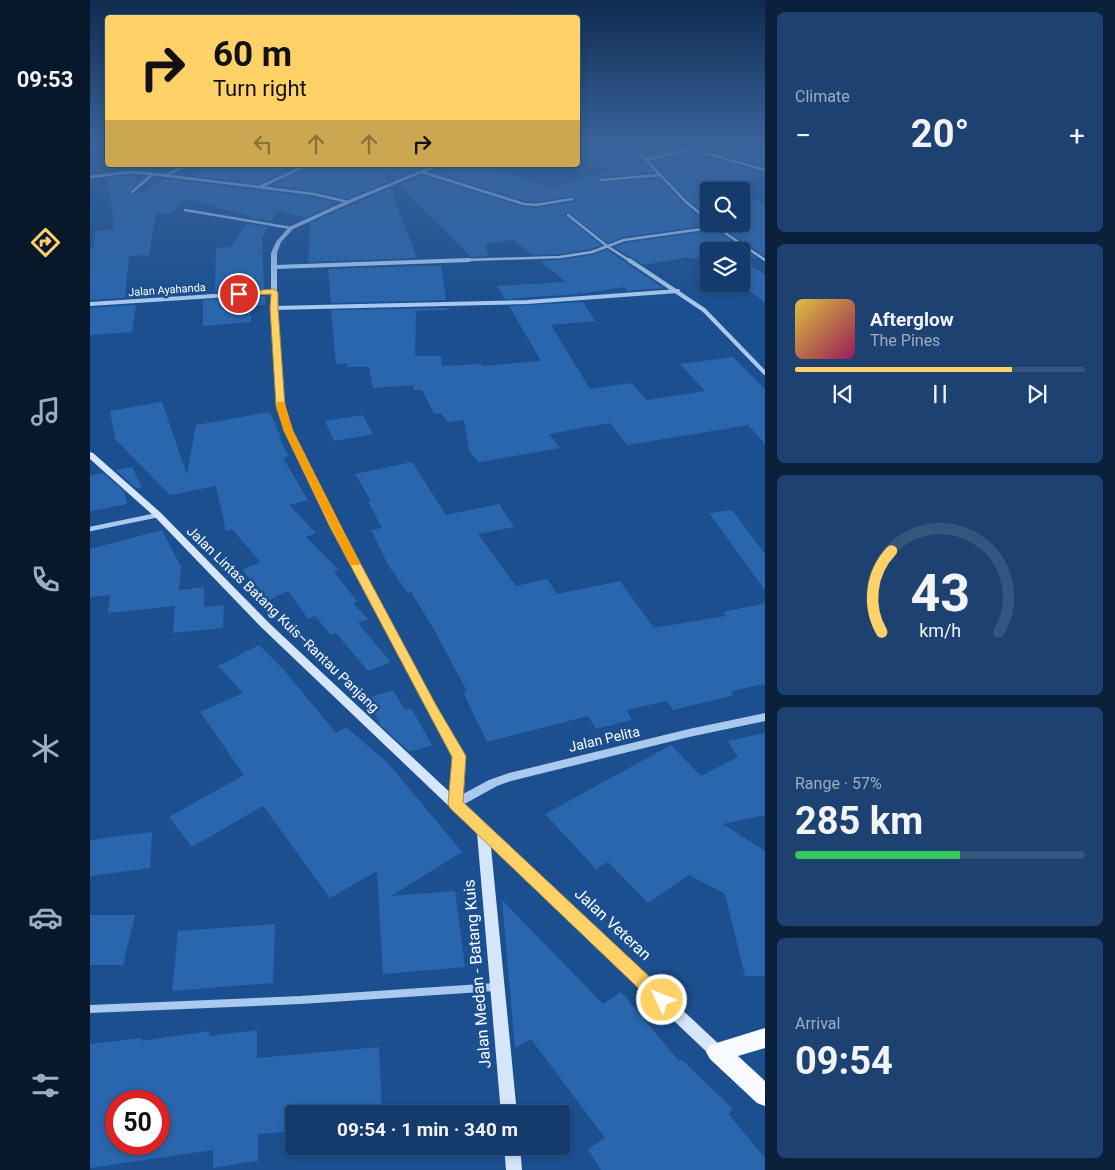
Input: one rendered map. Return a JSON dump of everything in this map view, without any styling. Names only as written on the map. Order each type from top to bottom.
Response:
[{"type":"highway","points":[[717,1052],[765,1038]]},
{"type":"highway","name":"Jalan Veteran","points":[[717,1052],[765,1095]]},
{"type":"main road","name":"Jalan Lintas Batang Kuis–Rantau Panjang","points":[[90,454],[158,515],[265,625],[455,804]]},
{"type":"main road","name":"Jalan Veteran","points":[[455,804],[717,1052]]},
{"type":"main road","name":"Jalan Medan - Batang Kuis","points":[[483,830],[508,1105]]},
{"type":"main road","points":[[513,1155],[514,1170]]},
{"type":"street","points":[[325,197],[348,202]]},
{"type":"street","points":[[361,197],[291,228],[279,242],[274,253],[274,308],[281,406],[288,431],[336,527],[430,706],[459,756],[455,804]]},
{"type":"street","points":[[500,197],[524,204],[536,205],[572,199]]},
{"type":"street","points":[[681,197],[700,214]]},
{"type":"street","points":[[185,210],[291,228]]},
{"type":"street","points":[[568,215],[606,246],[678,291],[704,310],[765,373]]},
{"type":"street","points":[[275,267],[560,257],[592,252],[624,240],[700,230]]},
{"type":"street","points":[[722,232],[765,260]]},
{"type":"street","points":[[274,308],[488,303],[616,297],[678,291]]},
{"type":"street","name":"Jalan Ayahanda","points":[[90,304],[274,292]]},
{"type":"street","points":[[90,529],[158,515]]},
{"type":"street","name":"Jalan Pelita","points":[[455,804],[494,783],[516,775],[689,733],[765,717]]},
{"type":"street","points":[[90,1010],[302,1000],[496,987]]},
{"type":"building","points":[[110,197],[310,197],[338,203],[305,218],[278,210],[271,221],[250,218],[250,216],[187,199],[170,214],[156,213],[149,255],[129,256],[125,298],[90,300],[90,248],[93,248],[96,231],[114,230]]},
{"type":"building","points":[[337,197],[353,197],[347,199]]},
{"type":"building","points":[[370,197],[393,197],[417,258],[308,262],[310,223]]},
{"type":"building","points":[[411,197],[491,197],[524,207],[536,208],[573,202],[575,199],[573,197],[677,197],[700,217],[700,226],[624,237],[608,243],[567,212],[565,214],[566,217],[601,245],[591,249],[560,254],[532,255],[513,240],[485,244],[488,256],[471,257]]},
{"type":"building","points":[[511,197],[568,197],[536,202]]},
{"type":"building","points":[[685,197],[700,197],[700,210],[687,199]]},
{"type":"building","points":[[751,197],[765,205],[765,256],[750,246],[750,242],[744,242],[729,232],[750,232]]},
{"type":"building","points":[[246,224],[268,227],[262,238],[264,289],[215,292],[216,248],[231,247]]},
{"type":"building","points":[[702,232],[719,232],[734,242],[700,242],[700,258],[692,259],[688,257],[644,265],[614,247],[625,243]]},
{"type":"building","points":[[607,250],[663,288],[627,291],[624,287],[581,294],[577,290],[579,294],[505,299],[497,286],[566,282],[540,261],[592,255]]},
{"type":"building","points":[[750,253],[757,258],[750,259]]},
{"type":"building","points":[[750,265],[765,275],[765,303],[750,291]]},
{"type":"building","points":[[441,266],[446,300],[331,303],[328,269]]},
{"type":"building","points":[[265,296],[265,305],[251,306],[251,322],[203,326],[203,300]]},
{"type":"building","points":[[583,302],[595,321],[551,325],[590,389],[631,383],[647,400],[705,391],[680,364],[733,357],[765,389],[765,444],[748,425],[627,445],[610,423],[549,434],[560,448],[478,462],[469,450],[464,420],[448,422],[441,413],[434,414],[422,390],[414,390],[413,385],[373,388],[369,367],[347,367],[347,363],[336,364],[331,310],[448,308],[448,310],[416,311],[415,356],[441,356],[442,366],[481,364],[482,366],[541,361],[509,306]]},
{"type":"building","points":[[136,305],[132,332],[90,335],[90,308]]},
{"type":"building","points":[[162,402],[187,475],[196,425],[270,412],[281,438],[279,438],[289,456],[283,458],[308,500],[289,505],[316,533],[306,537],[339,570],[334,572],[357,601],[353,603],[368,619],[358,623],[391,662],[368,671],[336,633],[331,635],[315,616],[308,619],[288,591],[269,600],[242,570],[260,562],[232,529],[226,531],[216,486],[170,495],[115,439],[110,411]]},
{"type":"building","points":[[363,415],[373,434],[334,441],[325,421]]},
{"type":"building","points":[[412,462],[446,515],[499,504],[514,527],[478,534],[516,586],[547,579],[557,594],[620,581],[654,628],[726,616],[723,612],[765,603],[765,684],[731,691],[734,695],[673,710],[667,701],[626,710],[632,720],[596,729],[588,716],[487,742],[463,692],[467,691],[432,626],[411,592],[408,593],[388,565],[371,530],[382,528],[368,502],[371,501],[355,474]]},
{"type":"building","points":[[132,467],[142,487],[136,488],[116,470]]},
{"type":"building","points":[[103,473],[124,491],[127,504],[90,511],[90,476]]},
{"type":"building","points":[[732,510],[765,554],[765,590],[709,513]]},
{"type":"building","points":[[162,530],[181,567],[179,590],[204,587],[204,607],[224,605],[223,628],[173,633],[175,606],[108,613],[110,595],[90,597],[90,549]]},
{"type":"building","points":[[259,645],[284,670],[336,733],[346,727],[388,763],[462,852],[391,896],[455,891],[465,967],[383,974],[377,871],[330,898],[263,806],[192,847],[169,817],[244,775],[200,712],[243,693],[218,666]]},
{"type":"building","points":[[393,690],[405,710],[411,708],[432,745],[410,752],[381,726],[367,698]]},
{"type":"building","points":[[765,733],[765,815],[723,824],[765,851],[765,976],[745,976],[725,894],[689,875],[648,903],[608,862],[596,869],[545,814],[671,745],[701,776],[738,757],[728,741]]},
{"type":"building","points":[[152,832],[150,868],[90,876],[90,840]]},
{"type":"building","points":[[502,900],[603,1004],[621,992],[679,1061],[681,1059],[733,1109],[728,1114],[765,1158],[765,1170],[601,1170],[588,1149],[605,1138],[531,1039],[515,1048]]},
{"type":"building","points":[[90,915],[135,915],[123,965],[90,965]]},
{"type":"building","points":[[275,924],[273,983],[172,991],[178,931]]},
{"type":"building","points":[[257,1030],[257,1058],[379,1047],[382,1105],[285,1105],[285,1132],[258,1134],[258,1161],[213,1168],[213,1150],[90,1168],[90,1044],[142,1038],[141,1041],[209,1031],[209,1036]]},
{"type":"slow traffic","points":[[281,404],[288,431],[355,563]]},
{"type":"route","points":[[239,294],[274,292],[281,406],[288,431],[327,510],[430,706],[459,756],[455,804],[662,1000]]}]
